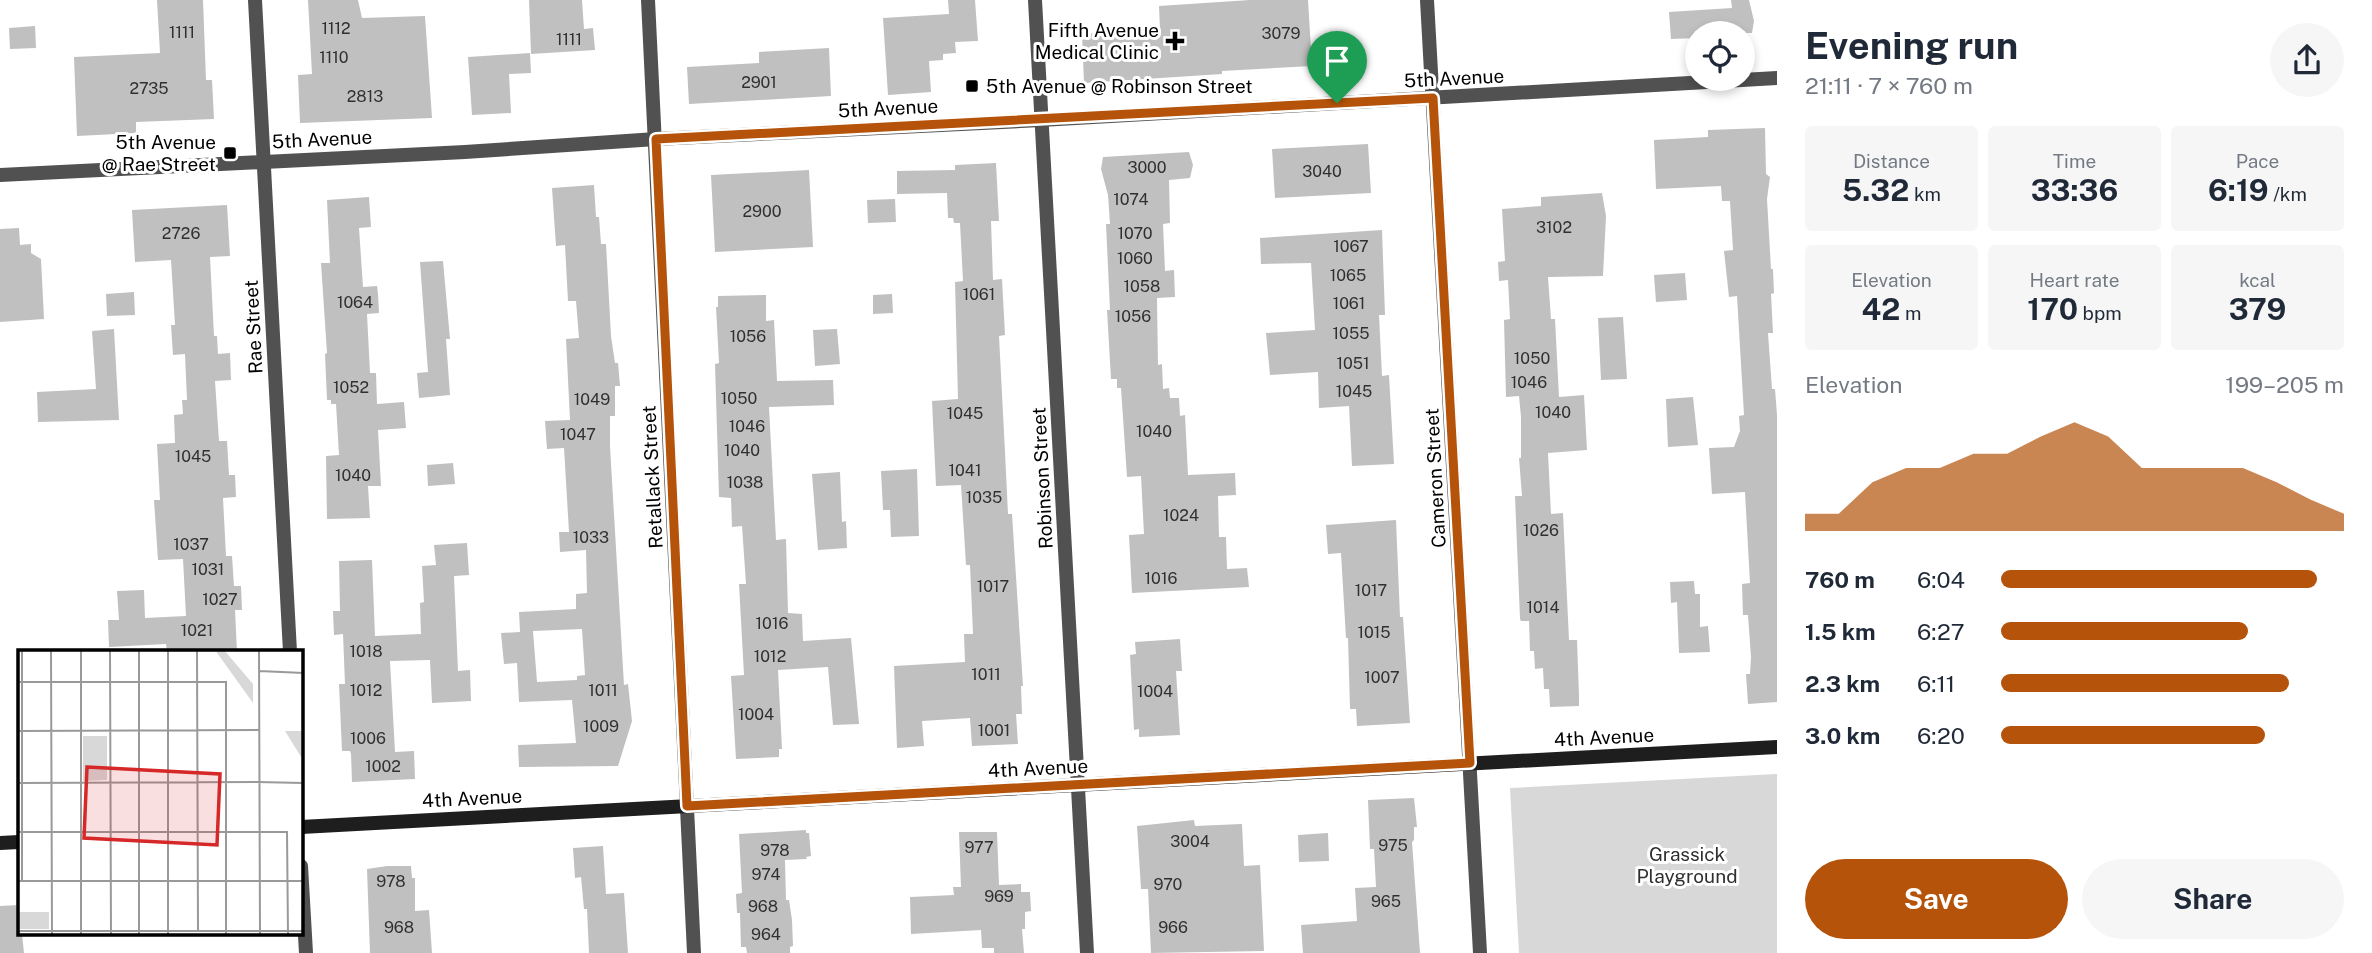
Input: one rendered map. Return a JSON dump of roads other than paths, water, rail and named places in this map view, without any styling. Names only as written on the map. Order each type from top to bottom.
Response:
[{"type":"street","name":"Rae Street","points":[[255,0],[290,650]]},
{"type":"street","name":"Retallack Street","points":[[648,0],[695,953]]},
{"type":"street","name":"Robinson Street","points":[[1035,0],[1087,953]]},
{"type":"street","name":"Cameron Street","points":[[1427,0],[1480,953]]},
{"type":"street","name":"5th Avenue","points":[[0,175],[465,152],[656,139],[1777,78]]},
{"type":"street","name":"4th Avenue","points":[[303,827],[1777,747]]},
{"type":"street","points":[[0,843],[18,842]]},
{"type":"street","points":[[303,901],[306,953]]},
{"type":"place","name":"Fifth Avenue Medical Clinic","points":[[1175,41]]},
{"type":"place","name":"5th Avenue @ Robinson Street","points":[[972,86]]},
{"type":"place","name":"5th Avenue @ Rae Street","points":[[230,153]]},
{"type":"park label","name":"Grassick Playground","points":[[1687,865]]}]
